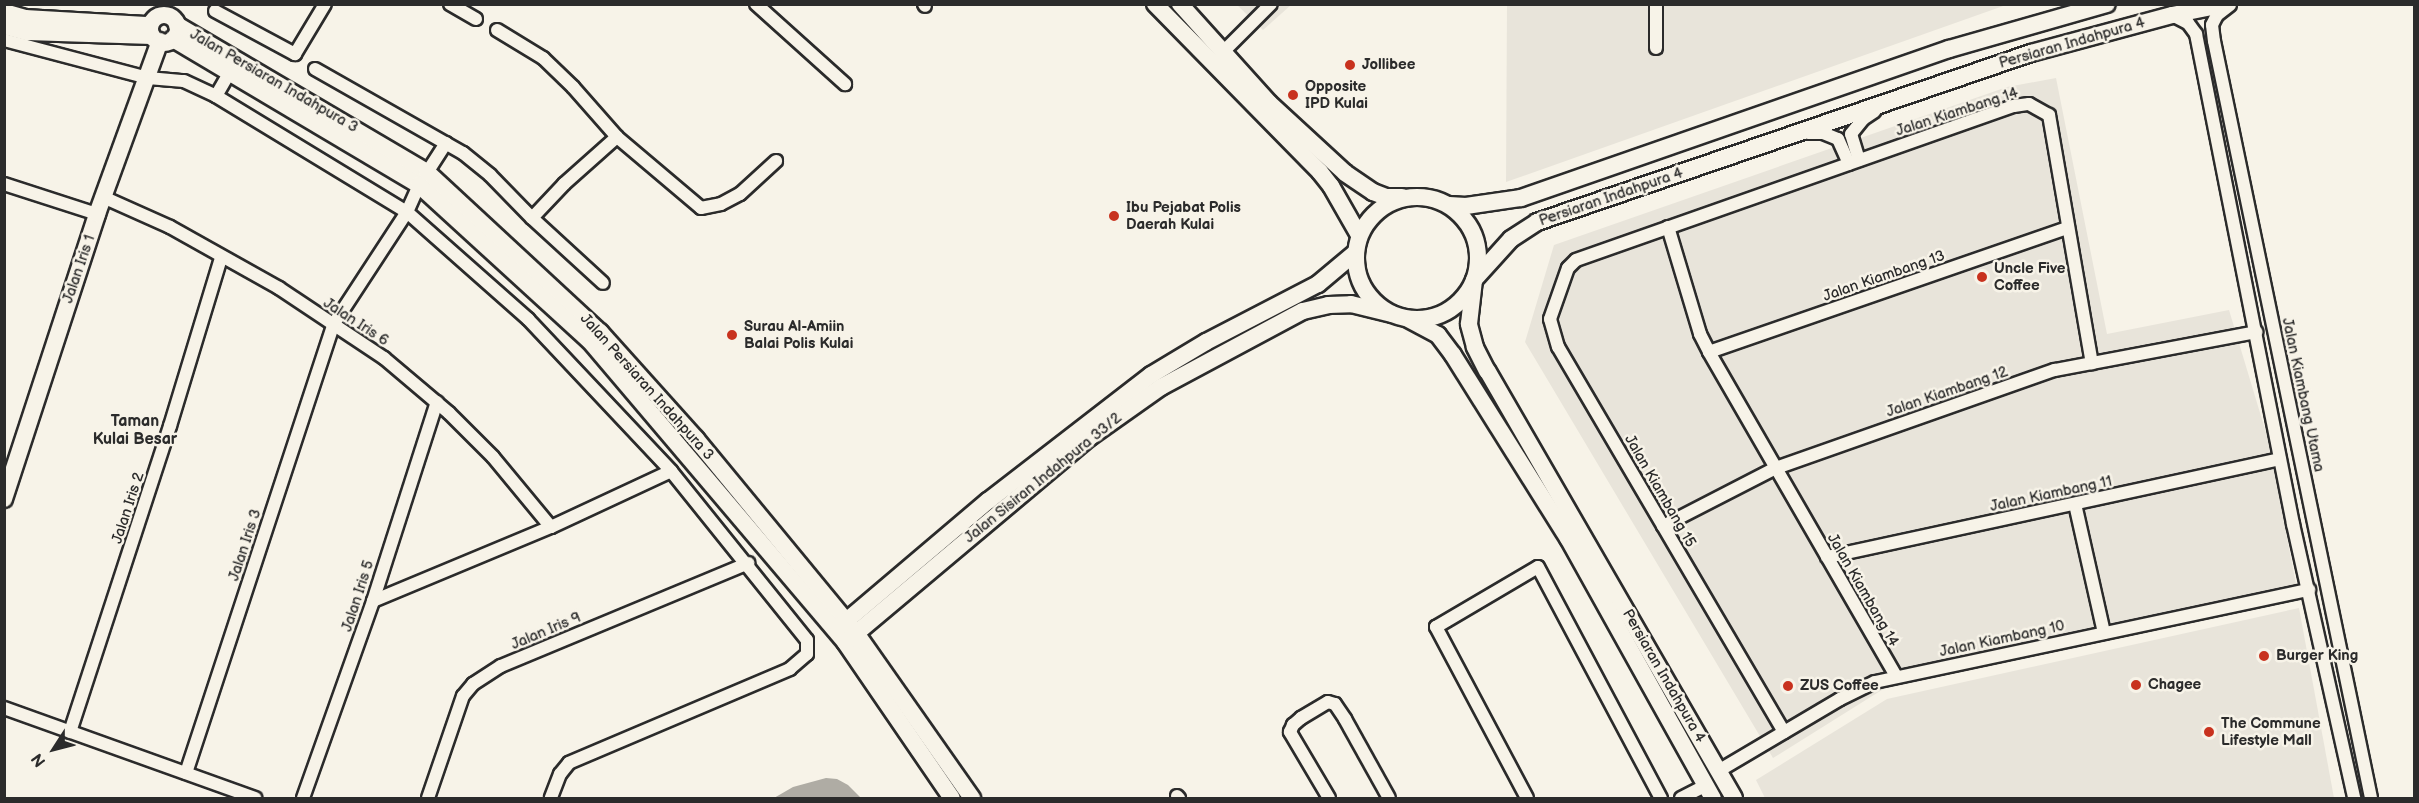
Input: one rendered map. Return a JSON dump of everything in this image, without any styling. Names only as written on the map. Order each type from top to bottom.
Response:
[{"type":"main road","points":[[1155,4],[1320,172],[1331,186],[1359,235]]},
{"type":"main road","points":[[1180,4],[1269,103],[1359,184],[1386,196],[1420,196],[1449,205],[1477,205],[1521,198],[1949,49],[2107,4]]},
{"type":"main road","name":"Persiaran Indahpura 4","points":[[1734,798],[1720,770],[1665,681],[1483,363],[1469,324],[1474,280],[1510,239],[1537,222],[2031,53],[2172,15],[2229,4]]},
{"type":"main road","points":[[4,12],[25,18],[165,23]]},
{"type":"main road","points":[[4,26],[27,32],[165,23]]},
{"type":"main road","name":"Jalan Persiaran Indahpura 3","points":[[165,23],[423,178],[600,332],[696,439],[972,798]]},
{"type":"main road","name":"Jalan Iris 1","points":[[4,499],[103,196],[148,78],[165,23]]},
{"type":"main road","points":[[1405,197],[1385,204],[1369,217],[1359,235],[1355,253],[1357,272],[1364,289],[1376,304],[1400,316],[1429,318],[1448,311],[1464,298],[1474,280],[1478,259],[1475,238],[1465,219],[1449,205]]},
{"type":"main road","name":"Jalan Sisiran Indahpura 33/2","points":[[845,632],[988,501],[1151,375],[1206,342],[1318,284],[1355,253]]},
{"type":"main road","name":"Jalan Sisiran Indahpura 33/2","points":[[845,632],[1080,445],[1161,387],[1303,311],[1328,305],[1351,304],[1400,316]]},
{"type":"main road","name":"Persiaran Indahpura 4","points":[[1400,316],[1438,335],[1453,355],[1568,538],[1709,791]]},
{"type":"main road","name":"Jalan Persiaran Indahpura 3","points":[[845,632],[952,798]]},
{"type":"street","points":[[215,11],[295,54],[325,4]]},
{"type":"street","points":[[450,4],[476,19]]},
{"type":"street","points":[[756,4],[845,84]]},
{"type":"street","points":[[1656,4],[1656,48]]},
{"type":"street","name":"Jalan Kiambang Utama","points":[[2229,4],[2217,15],[2212,25],[2214,40],[2371,798]]},
{"type":"street","points":[[1224,51],[1270,5]]},
{"type":"street","points":[[2172,15],[2188,23],[2196,34],[2280,459],[2354,798]]},
{"type":"street","points":[[497,30],[543,58],[573,87],[617,137],[701,208],[721,204],[740,194],[776,161]]},
{"type":"street","points":[[4,40],[148,78],[184,81],[216,96],[408,212],[528,319],[671,471],[748,563],[807,640],[807,654],[790,669],[569,763],[560,774],[551,798]]},
{"type":"street","points":[[216,96],[234,66]]},
{"type":"street","points":[[315,69],[463,153],[490,175],[532,218],[603,283]]},
{"type":"street","points":[[1854,162],[1851,139],[1854,129],[1894,99]]},
{"type":"street","name":"Jalan Kiambang 14","points":[[1576,260],[2014,106],[2029,104],[2049,115],[2092,363]]},
{"type":"street","points":[[1793,134],[1823,133],[1834,136],[1854,162]]},
{"type":"street","points":[[532,218],[564,184],[617,137]]},
{"type":"street","name":"Jalan Iris 3","points":[[186,773],[333,325],[408,212],[423,178],[446,144]]},
{"type":"street","points":[[4,184],[97,214]]},
{"type":"street","name":"Jalan Iris 6","points":[[103,196],[170,227],[221,258],[279,288],[384,358],[437,402],[493,457],[551,527]]},
{"type":"street","name":"Jalan Kiambang 14","points":[[1668,227],[1700,334],[1709,352],[1896,676]]},
{"type":"street","name":"Jalan Kiambang 13","points":[[1709,352],[2068,228]]},
{"type":"street","name":"Jalan Iris 2","points":[[70,732],[170,426],[221,258]]},
{"type":"street","name":"Jalan Kiambang 15","points":[[1576,260],[1568,268],[1550,319],[1552,333],[1784,732]]},
{"type":"street","name":"Jalan Kiambang 12","points":[[1663,526],[1776,468],[2055,370],[2256,332]]},
{"type":"street","name":"Jalan Iris 5","points":[[303,798],[373,601],[437,402]]},
{"type":"street","name":"Jalan Kiambang 11","points":[[1827,557],[2280,459]]},
{"type":"street","points":[[373,601],[551,527],[671,471]]},
{"type":"street","points":[[2075,504],[2104,633]]},
{"type":"street","name":"Jalan Iris 9","points":[[428,798],[463,696],[473,684],[501,666],[748,563]]},
{"type":"street","points":[[1527,798],[1436,627],[1538,567],[1661,798]]},
{"type":"street","name":"Jalan Kiambang 10","points":[[1720,770],[1840,699],[1875,682],[2309,590]]},
{"type":"street","points":[[1329,798],[1290,732],[1293,725],[1301,718],[1328,702],[1335,704],[1345,718],[1389,798]]},
{"type":"street","points":[[4,708],[255,798]]},
{"type":"street","points":[[1681,798],[1709,791]]},
{"type":"shaded area","points":[[1237,5],[1291,5],[1263,30]]},
{"type":"shaded area","points":[[1507,5],[2006,5],[1506,182]]},
{"type":"shaded area","points":[[2056,78],[2107,334],[2229,310],[2267,436],[2298,594],[1885,688],[1773,758],[1525,342],[1554,245],[2007,87]]},
{"type":"shaded area","points":[[2299,608],[2334,798],[1765,798],[1756,780],[1887,699]]},
{"type":"shaded area","points":[[826,778],[837,779],[848,785],[861,798],[774,798],[793,787]]},
{"type":"place","name":"Jollibee","points":[[1350,65]]},
{"type":"place","name":"Opposite IPD Kulai","points":[[1293,95]]},
{"type":"place","name":"Ibu Pejabat Polis Daerah Kulai","points":[[1114,216]]},
{"type":"place","name":"Uncle Five Coffee","points":[[1982,277]]},
{"type":"place","name":"Surau Al-Amiin Balai Polis Kulai","points":[[732,335]]},
{"type":"place","name":"Burger King","points":[[2264,656]]},
{"type":"place","name":"Chagee","points":[[2136,685]]},
{"type":"place","name":"ZUS Coffee","points":[[1788,686]]},
{"type":"place","name":"The Commune Lifestyle Mall","points":[[2209,732]]},
{"type":"district","name":"Taman Kulai Besar","points":[[135,431]]}]
